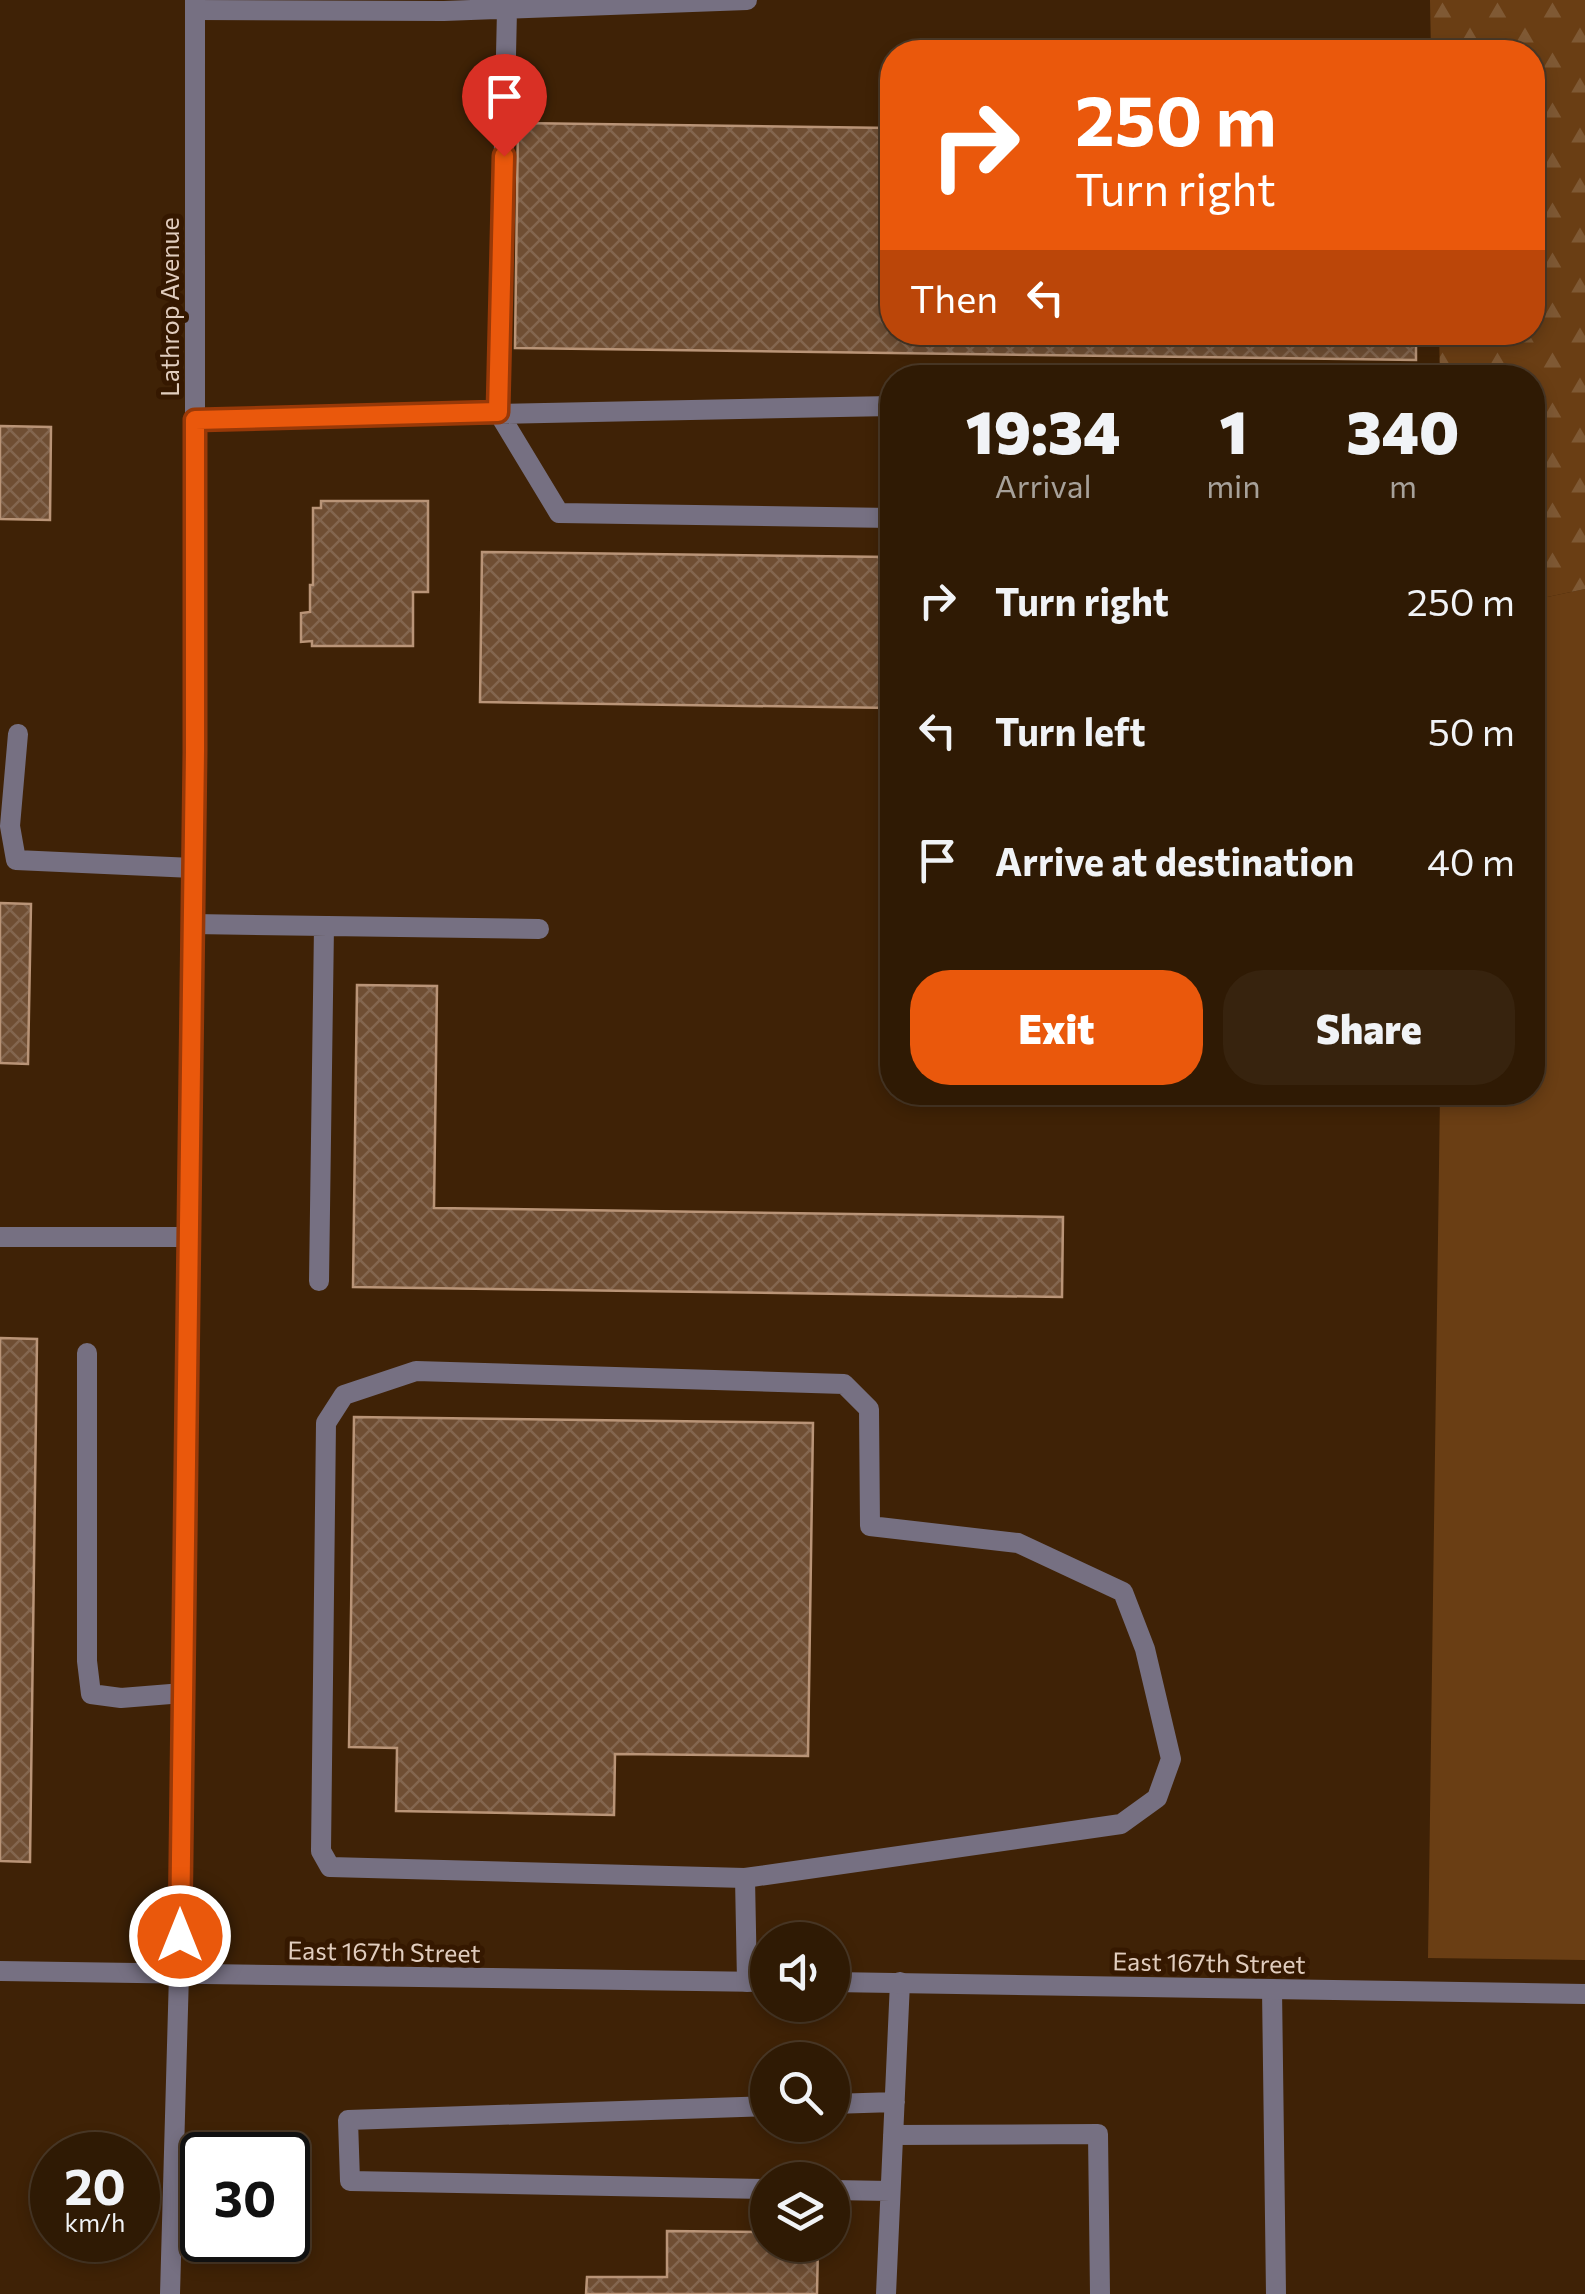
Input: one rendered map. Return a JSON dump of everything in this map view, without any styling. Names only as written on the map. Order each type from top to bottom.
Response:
[{"type":"street","points":[[195,5],[507,10],[747,0]]},
{"type":"street","name":"Lathrop Avenue","points":[[170,2294],[180,1974],[193,924],[195,5]]},
{"type":"street","points":[[507,10],[498,412],[559,513],[880,518]]},
{"type":"street","points":[[195,420],[880,406]]},
{"type":"street","points":[[18,734],[10,826],[16,860],[193,868]]},
{"type":"street","points":[[193,924],[539,929]]},
{"type":"street","points":[[319,1281],[324,926]]},
{"type":"street","points":[[0,1237],[189,1238]]},
{"type":"street","points":[[87,1352],[87,1661],[91,1694],[121,1698],[183,1693]]},
{"type":"street","points":[[416,1371],[844,1384],[869,1409],[870,1526],[1018,1543],[1123,1592],[1146,1649],[1171,1759],[1157,1798],[1121,1824],[744,1878],[330,1867],[321,1850],[326,1423],[344,1396],[416,1371]]},
{"type":"street","points":[[744,1878],[750,1926]]},
{"type":"street","name":"East 167th Street","points":[[0,1972],[750,1982]]},
{"type":"street","name":"East 167th Street","points":[[850,1982],[1585,1994]]},
{"type":"street","points":[[886,2294],[900,1982]]},
{"type":"street","points":[[1272,1989],[1276,2294]]},
{"type":"street","points":[[850,2103],[895,2102]]},
{"type":"street","points":[[750,2107],[348,2120],[350,2182],[750,2189]]},
{"type":"street","points":[[893,2135],[1098,2134],[1100,2294]]},
{"type":"street","points":[[850,2190],[890,2191]]},
{"type":"green space","points":[[1430,0],[1585,0],[1585,589],[1545,597],[1545,365],[1440,365],[1439,345],[1545,345],[1545,40],[1431,40]]},
{"type":"green space","points":[[1585,589],[1585,1960],[1428,1958],[1440,1105],[1545,1105],[1545,597]]},
{"type":"building","points":[[518,123],[880,128],[880,345],[1416,345],[1416,360],[515,348]]},
{"type":"building","points":[[0,426],[51,427],[50,520],[0,519]]},
{"type":"building","points":[[321,501],[428,501],[428,592],[413,592],[413,646],[312,646],[312,641],[301,642],[301,613],[310,612],[313,585],[313,508],[321,508]]},
{"type":"building","points":[[482,552],[880,557],[880,708],[480,702]]},
{"type":"building","points":[[0,903],[31,904],[28,1064],[0,1063]]},
{"type":"building","points":[[357,985],[437,986],[434,1208],[1063,1217],[1062,1297],[353,1287]]},
{"type":"building","points":[[0,1338],[37,1339],[30,1862],[0,1861]]},
{"type":"building","points":[[354,1417],[813,1423],[808,1756],[615,1754],[614,1815],[396,1811],[397,1748],[349,1747]]},
{"type":"building","points":[[667,2231],[750,2232],[750,2262],[818,2262],[817,2294],[586,2294],[587,2277],[667,2277]]},
{"type":"route","points":[[180,1936],[195,752],[195,420],[498,412],[504,156]]}]
